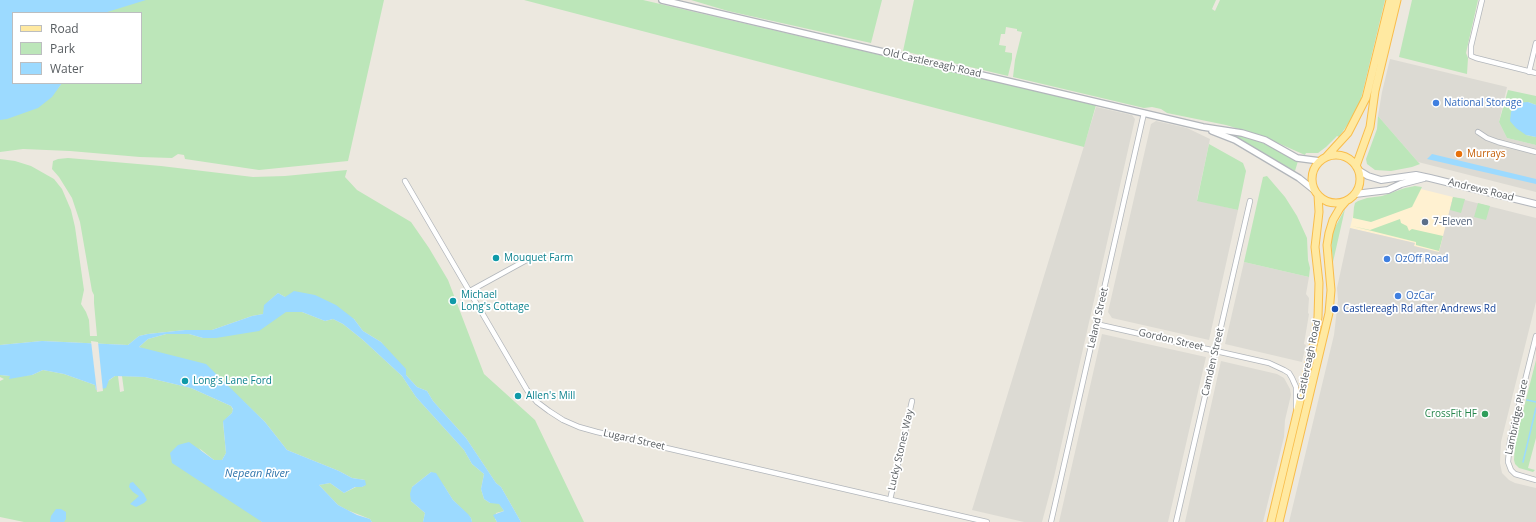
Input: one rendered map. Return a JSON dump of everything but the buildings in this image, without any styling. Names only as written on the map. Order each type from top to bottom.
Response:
[{"type":"main road","points":[[1323,159],[1339,156],[1346,157],[1357,168],[1360,180],[1359,185],[1355,194],[1346,201],[1331,203],[1324,200],[1316,193],[1312,185],[1312,174],[1316,165],[1348,133],[1366,98],[1390,0]]},
{"type":"main road","points":[[1357,168],[1370,127],[1375,91],[1397,0]]},
{"type":"main road","name":"Andrews Road","points":[[1357,168],[1368,176],[1381,180],[1416,175],[1536,204]]},
{"type":"main road","name":"Andrews Road","points":[[1355,194],[1388,190],[1401,184],[1426,178]]},
{"type":"main road","name":"Castlereagh Road","points":[[1270,522],[1314,342],[1319,308],[1319,275],[1315,247],[1320,212],[1316,193]]},
{"type":"main road","name":"Castlereagh Road","points":[[1279,522],[1329,313],[1331,290],[1327,245],[1329,233],[1333,220],[1346,201]]},
{"type":"street","name":"Old Castlereagh Road","points":[[662,0],[1203,127],[1242,133],[1256,137],[1276,146],[1297,158],[1323,159]]},
{"type":"street","points":[[1482,0],[1471,46],[1471,56],[1536,73]]},
{"type":"street","points":[[1529,72],[1536,43]]},
{"type":"street","name":"Leland Street","points":[[1051,522],[1144,113]]},
{"type":"street","name":"Old Castlereagh Road","points":[[1203,127],[1234,140],[1262,156],[1299,178],[1316,193]]},
{"type":"street","points":[[1478,132],[1487,138],[1498,142],[1536,152]]},
{"type":"street","name":"Lugard Street","points":[[405,181],[527,390],[549,412],[579,427],[597,432],[987,522]]},
{"type":"street","name":"Camden Street","points":[[1176,522],[1250,201]]},
{"type":"street","points":[[470,291],[532,257]]},
{"type":"street","name":"Gordon Street","points":[[1096,324],[1269,363],[1289,373],[1294,381],[1296,395],[1296,420]]},
{"type":"street","name":"Lambridge Place","points":[[1536,336],[1510,441],[1508,462],[1511,470],[1515,474],[1536,480]]},
{"type":"street","name":"Lucky Stones Way","points":[[890,500],[912,402]]},
{"type":"shaded area","points":[[1390,59],[1507,87],[1499,122],[1507,138],[1536,145],[1536,192],[1418,162],[1378,116]]},
{"type":"shaded area","points":[[1096,107],[1132,115],[1135,119],[1054,477],[1042,522],[1024,522],[972,510]]},
{"type":"shaded area","points":[[1156,121],[1187,128],[1210,139],[1197,200],[1238,210],[1209,340],[1112,318],[1108,312],[1151,124]]},
{"type":"shaded area","points":[[1417,188],[1453,197],[1439,253],[1414,246],[1414,243],[1350,228],[1354,212]]},
{"type":"shaded area","points":[[1453,197],[1536,218],[1536,302],[1501,442],[1500,463],[1502,473],[1509,480],[1536,488],[1536,522],[1289,522],[1334,335],[1338,300],[1337,288],[1350,228],[1415,243],[1414,246],[1439,252]]},
{"type":"shaded area","points":[[1244,262],[1309,277],[1306,294],[1309,298],[1309,314],[1304,344],[1306,345],[1302,362],[1225,344]]},
{"type":"shaded area","points":[[1102,334],[1206,357],[1168,522],[1059,522]]},
{"type":"shaded area","points":[[1221,361],[1277,374],[1284,378],[1290,389],[1291,395],[1285,420],[1284,437],[1263,522],[1185,522]]},
{"type":"green space","points":[[84,0],[384,0],[348,161],[259,170],[185,159],[184,155],[178,154],[172,158],[23,149],[0,152],[0,68],[12,82],[12,84],[58,88],[61,84],[142,84],[142,12],[78,12]]},
{"type":"green space","points":[[524,0],[643,0],[1096,105],[1084,147]]},
{"type":"green space","points":[[691,0],[882,0],[871,43],[728,11]]},
{"type":"green space","points":[[914,0],[1216,0],[1212,9],[1215,11],[1220,0],[1385,0],[1361,99],[1355,114],[1339,137],[1337,136],[1318,153],[1306,153],[1305,155],[1262,136],[1226,125],[1167,113],[1161,109],[1152,107],[1144,108],[1013,77],[1015,60],[1022,32],[1017,31],[1017,29],[1006,27],[1005,34],[1001,34],[999,45],[1006,46],[1005,52],[1012,53],[1008,76],[903,51]]},
{"type":"green space","points":[[1412,0],[1478,0],[1466,53],[1468,58],[1467,74],[1399,57]]},
{"type":"green space","points":[[1508,90],[1536,96],[1536,105],[1528,102],[1526,135],[1536,137],[1536,145],[1507,138],[1499,122]]},
{"type":"green space","points":[[1378,116],[1420,164],[1391,171],[1375,170],[1367,164],[1366,159],[1377,129]]},
{"type":"green space","points":[[1238,135],[1261,142],[1298,161],[1295,171],[1236,139]]},
{"type":"green space","points":[[1209,144],[1243,163],[1246,171],[1238,210],[1197,201]]},
{"type":"green space","points":[[68,158],[161,166],[253,177],[285,176],[347,170],[345,177],[357,190],[411,222],[429,248],[448,280],[484,374],[535,420],[584,522],[521,522],[501,487],[496,483],[466,438],[433,401],[427,391],[417,387],[406,375],[381,342],[363,331],[354,319],[285,297],[278,293],[269,301],[263,314],[252,316],[212,330],[185,330],[148,334],[139,336],[128,345],[42,341],[0,345],[0,159],[15,161],[31,166],[54,179],[62,189],[71,210],[75,227],[84,290],[81,304],[89,320],[90,336],[97,336],[94,295],[92,291],[80,222],[72,198],[59,177],[52,169],[53,161]]},
{"type":"green space","points":[[1267,176],[1285,197],[1297,216],[1307,238],[1310,268],[1309,277],[1244,262],[1263,177]]},
{"type":"green space","points":[[1415,186],[1422,187],[1412,207],[1371,222],[1353,218],[1355,203],[1358,201],[1382,196]]},
{"type":"green space","points":[[1453,197],[1465,199],[1461,213],[1450,210]]},
{"type":"green space","points":[[1478,203],[1490,206],[1486,220],[1474,217]]},
{"type":"green space","points":[[1345,209],[1333,262],[1331,240],[1334,229]]},
{"type":"green space","points":[[1400,219],[1401,223],[1407,226],[1409,231],[1412,229],[1443,236],[1439,251],[1416,245],[1416,242],[1352,226],[1370,230]]},
{"type":"green space","points":[[285,312],[302,312],[325,321],[333,319],[343,324],[363,340],[402,376],[416,397],[464,450],[472,464],[484,474],[481,489],[484,499],[490,503],[499,503],[504,511],[496,513],[495,519],[497,522],[472,522],[471,518],[453,500],[444,486],[431,472],[412,487],[411,501],[425,513],[423,522],[372,522],[370,519],[347,510],[338,505],[319,485],[330,483],[344,493],[356,487],[362,487],[365,485],[365,480],[352,478],[339,471],[287,450],[265,422],[243,401],[139,347],[148,339],[166,334],[189,334],[203,338]]},
{"type":"green space","points":[[1536,360],[1536,438],[1528,468],[1535,470],[1533,472],[1519,468],[1515,464],[1514,460],[1515,443]]},
{"type":"green space","points":[[43,370],[64,374],[95,385],[96,390],[115,376],[118,376],[120,392],[124,391],[122,376],[145,377],[191,388],[231,406],[233,410],[232,413],[223,422],[226,453],[222,460],[214,460],[199,448],[262,522],[24,522],[0,517],[0,381],[4,379],[0,377],[0,375],[32,375]]},
{"type":"water","points":[[0,0],[146,0],[107,12],[12,12],[12,84],[61,84],[52,97],[38,108],[0,120]]},
{"type":"water","points":[[1528,102],[1536,105],[1536,137],[1526,135],[1516,128],[1510,121],[1511,112],[1516,103]]},
{"type":"water","points":[[1432,154],[1536,179],[1536,184],[1427,159]]},
{"type":"water","name":"Nepean River","points":[[294,291],[315,295],[336,305],[354,319],[363,331],[381,342],[406,369],[406,375],[417,387],[427,391],[433,401],[466,438],[496,483],[501,487],[521,522],[497,522],[493,515],[504,511],[499,504],[490,503],[484,499],[481,489],[484,474],[472,464],[464,450],[416,397],[402,376],[363,340],[343,324],[333,319],[325,321],[302,312],[286,312],[259,331],[216,338],[203,338],[189,334],[166,334],[148,339],[139,347],[206,364],[265,422],[287,450],[339,471],[352,478],[365,480],[366,485],[362,487],[355,487],[344,493],[330,483],[319,485],[338,505],[357,515],[370,519],[372,522],[262,522],[172,463],[170,453],[178,445],[189,442],[214,460],[222,460],[226,453],[223,421],[232,413],[233,409],[231,406],[191,388],[145,377],[115,376],[109,380],[106,388],[96,390],[95,385],[64,374],[43,370],[32,375],[9,379],[10,376],[0,375],[0,345],[42,341],[128,345],[139,336],[148,334],[185,330],[212,330],[252,316],[263,314],[264,305],[278,293],[285,297]]},
{"type":"water","points":[[431,472],[436,473],[453,500],[468,514],[472,522],[423,522],[425,513],[411,501],[410,494],[412,487]]},
{"type":"water","points":[[133,482],[144,494],[147,500],[136,507],[130,504],[139,496],[129,487],[130,483]]},
{"type":"water","points":[[56,509],[61,509],[66,512],[66,519],[64,522],[50,522],[51,516]]},
{"type":"pier","points":[[91,341],[98,342],[103,391],[97,392]]},
{"type":"waterway","points":[[1527,400],[1536,402]]},
{"type":"waterway","points":[[1523,462],[1536,408]]},
{"type":"place","name":"National Storage","points":[[1436,103]]},
{"type":"place","name":"Murrays","points":[[1459,154]]},
{"type":"place","name":"7-Eleven","points":[[1425,222]]},
{"type":"place","name":"Mouquet Farm","points":[[496,258]]},
{"type":"place","name":"OzOff Road","points":[[1387,259]]},
{"type":"place","name":"OzCar","points":[[1398,296]]},
{"type":"place","name":"Michael Long's Cottage","points":[[453,301]]},
{"type":"place","name":"Castlereagh Rd after Andrews Rd","points":[[1335,309]]},
{"type":"place","name":"Long's Lane Ford","points":[[185,381]]},
{"type":"place","name":"Allen's Mill","points":[[518,396]]},
{"type":"place","name":"CrossFit HF","points":[[1485,414]]}]
